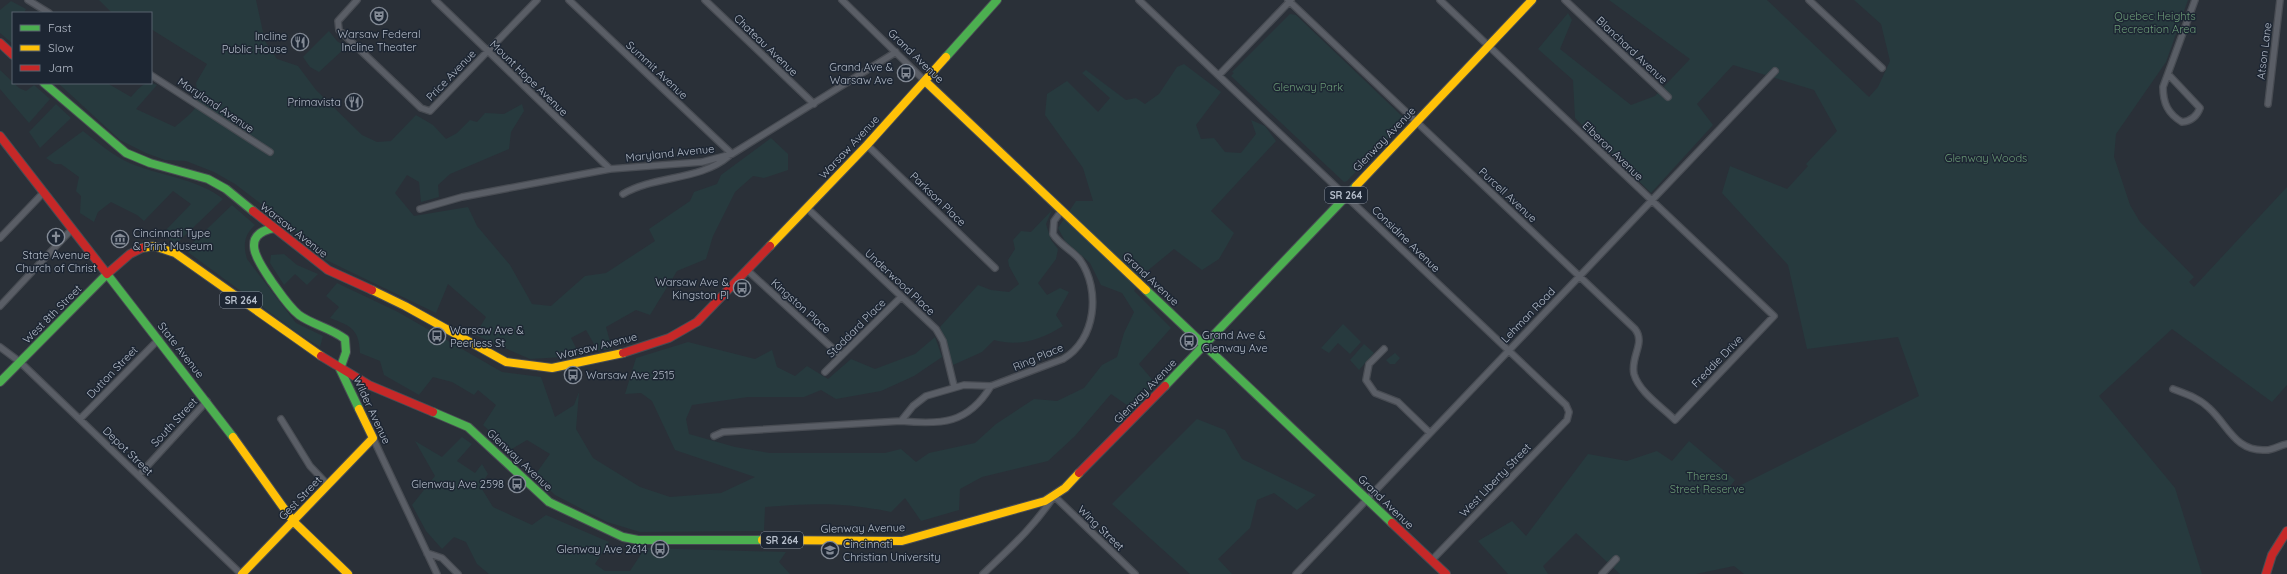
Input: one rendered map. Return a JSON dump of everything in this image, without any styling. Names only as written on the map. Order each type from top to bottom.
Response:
[{"type":"main road","name":"Warsaw Avenue","points":[[45,84],[126,153],[150,163],[208,179],[226,189],[310,258],[328,270],[405,306],[496,358],[521,365],[552,368],[566,366],[661,341],[684,332],[697,322],[867,145],[997,0]]},
{"type":"main road","name":"Glenway Avenue","points":[[138,248],[153,246],[176,253],[340,370],[369,385],[468,427],[549,502],[631,539],[902,540],[1038,503],[1054,496],[1065,488],[1205,345],[1532,0]]},
{"type":"main road","points":[[0,43],[12,54]]},
{"type":"main road","name":"Grand Avenue","points":[[925,81],[1446,574]]},
{"type":"main road","name":"State Avenue","points":[[0,136],[208,401],[293,521],[348,574]]},
{"type":"main road","name":"Wilder Avenue","points":[[274,228],[263,231],[255,239],[253,250],[255,256],[294,311],[308,320],[337,332],[345,339],[346,352],[340,370],[373,438]]},
{"type":"main road","name":"West 8th Street","points":[[0,382],[108,274],[126,254],[138,248]]},
{"type":"main road","name":"Gest Street","points":[[241,574],[373,438]]},
{"type":"main road","points":[[2266,574],[2272,554],[2287,531]]},
{"type":"street","points":[[28,0],[47,12]]},
{"type":"street","name":"Price Avenue","points":[[357,0],[338,21],[337,25],[344,36],[421,108],[430,111],[537,0]]},
{"type":"street","name":"Mount Hope Avenue","points":[[434,0],[610,169]]},
{"type":"street","name":"Summit Avenue","points":[[569,0],[732,154]]},
{"type":"street","name":"Chateau Avenue","points":[[705,0],[814,104]]},
{"type":"street","name":"Grand Avenue","points":[[842,0],[925,81]]},
{"type":"street","name":"Considine Avenue","points":[[1139,0],[1566,404],[1569,412]]},
{"type":"street","points":[[1219,75],[1290,0]]},
{"type":"street","name":"Purcell Avenue","points":[[1290,0],[1416,122],[1638,332],[1640,340],[1633,367],[1636,380],[1675,420]]},
{"type":"street","name":"Elberon Avenue","points":[[1440,0],[1650,201],[1774,316]]},
{"type":"street","name":"Blanchard Avenue","points":[[1565,0],[1668,97]]},
{"type":"street","points":[[1809,0],[1882,68]]},
{"type":"street","points":[[2168,74],[2200,108],[2198,114],[2190,120],[2182,122],[2169,112],[2165,104],[2163,87],[2195,0]]},
{"type":"street","name":"Atson Lane","points":[[2268,104],[2280,0]]},
{"type":"street","name":"Maryland Avenue","points":[[420,209],[462,197],[610,169],[702,162],[732,154],[896,52]]},
{"type":"street","name":"Lehman Road","points":[[1296,574],[1368,500],[1429,432],[1775,71]]},
{"type":"street","name":"Maryland Avenue","points":[[152,76],[270,152]]},
{"type":"street","name":"Parkson Place","points":[[867,145],[995,268]]},
{"type":"street","points":[[623,194],[640,186],[714,167],[732,154]]},
{"type":"street","points":[[0,238],[44,192]]},
{"type":"street","name":"Underwood Place","points":[[807,208],[941,336],[954,386]]},
{"type":"street","name":"Ring Place","points":[[901,421],[920,399],[954,386],[974,384],[991,386],[1064,359],[1078,348],[1088,332],[1092,307],[1088,275],[1079,258],[1060,243],[1054,234],[1054,221],[1062,210]]},
{"type":"street","points":[[0,306],[72,229]]},
{"type":"street","name":"Kingston Place","points":[[747,270],[841,356]]},
{"type":"street","name":"Stoddard Place","points":[[825,372],[901,297]]},
{"type":"street","name":"Freddie Drive","points":[[1675,420],[1774,316]]},
{"type":"street","name":"Dutton Street","points":[[80,419],[158,339]]},
{"type":"street","name":"Depot Street","points":[[0,346],[20,362],[241,574]]},
{"type":"street","points":[[1384,349],[1369,364],[1366,380],[1375,393],[1398,402],[1429,432]]},
{"type":"street","points":[[714,436],[723,432],[901,421],[930,424],[950,421],[973,408],[991,386]]},
{"type":"street","points":[[2173,389],[2203,403],[2213,412],[2233,438],[2245,446],[2265,450],[2287,444]]},
{"type":"street","name":"South Street","points":[[138,474],[208,401]]},
{"type":"street","name":"West Liberty Street","points":[[1432,560],[1567,420],[1569,412]]},
{"type":"street","points":[[281,419],[310,466],[328,485]]},
{"type":"street","name":"Wilder Avenue","points":[[373,438],[437,574]]},
{"type":"street","points":[[983,574],[1000,559],[1041,516],[1054,496]]},
{"type":"street","name":"Wing Street","points":[[1054,496],[1135,574]]},
{"type":"street","points":[[427,553],[442,558],[458,574]]},
{"type":"street","points":[[1602,574],[1616,559]]},
{"type":"green space","points":[[99,0],[256,0],[265,41],[277,59],[298,66],[316,90],[362,135],[377,142],[391,141],[416,115],[433,125],[446,139],[457,133],[470,120],[477,122],[485,113],[504,114],[522,104],[524,111],[511,132],[509,149],[450,174],[438,185],[439,197],[421,202],[419,182],[407,175],[395,193],[414,216],[468,207],[477,226],[510,265],[532,304],[551,306],[585,276],[606,273],[655,241],[649,229],[690,201],[694,192],[717,184],[721,175],[771,138],[788,154],[788,170],[764,178],[753,176],[735,192],[713,236],[706,259],[677,271],[650,315],[636,310],[606,327],[612,349],[598,351],[586,330],[571,338],[580,356],[530,359],[475,335],[486,317],[448,284],[436,313],[326,260],[285,222],[235,184],[214,172],[186,161],[165,160],[146,153],[120,140],[59,84],[109,84],[131,97],[143,85],[153,83],[157,85],[136,109],[175,127],[191,113],[197,104],[198,99],[196,83],[207,64],[152,30],[152,12],[111,12]]},
{"type":"green space","points":[[1609,0],[1767,0],[1869,97],[1878,87],[1890,61],[1881,24],[1854,0],[2188,0],[2166,62],[2116,134],[2114,157],[2130,205],[2140,222],[2194,277],[2189,282],[2194,287],[2287,187],[2287,385],[2272,402],[2172,329],[2099,396],[2175,488],[2202,574],[1744,574],[1734,566],[1696,574],[1620,574],[1576,533],[1543,566],[1548,574],[1508,574],[1478,541],[1512,521],[1526,536],[1588,454],[1627,461],[1657,451],[1672,461],[1689,441],[1735,480],[1725,493],[1919,396],[1898,337],[1807,349],[1788,265],[1722,193],[1730,166],[1787,189],[1808,166],[1806,164],[1837,131],[1814,90],[1733,65],[1697,104],[1713,125],[1651,193],[1575,118],[1573,80],[1538,49],[1568,13],[1572,20],[1560,49],[1631,105],[1655,96],[1690,59]]},
{"type":"green space","points":[[11,1],[26,9],[24,12],[12,12],[12,43],[0,33],[0,10]]},
{"type":"green space","name":"Glenway Park","points":[[1290,14],[1296,15],[1406,120],[1347,181],[1344,182],[1231,76],[1234,73],[1232,72]]},
{"type":"green space","points":[[329,31],[337,41],[346,47],[319,72],[310,67],[303,57]]},
{"type":"green space","points":[[1184,64],[1221,92],[1196,125],[1201,139],[1214,138],[1225,152],[1241,153],[1256,134],[1251,120],[1265,126],[1276,141],[1211,211],[1234,233],[1219,259],[1202,270],[1174,249],[1146,272],[1134,291],[1171,328],[1139,364],[1155,383],[1131,408],[1111,394],[1075,436],[1048,461],[982,477],[960,489],[959,510],[921,521],[905,498],[891,512],[858,506],[828,504],[765,507],[764,531],[640,532],[607,522],[555,495],[535,475],[550,454],[527,440],[510,450],[483,425],[496,405],[478,390],[474,395],[452,382],[433,377],[419,395],[384,375],[380,361],[360,353],[356,333],[343,323],[330,318],[339,307],[326,296],[337,283],[398,312],[502,372],[541,377],[555,417],[574,405],[579,392],[576,429],[593,458],[640,487],[670,497],[721,493],[755,477],[675,450],[652,401],[641,393],[625,394],[636,358],[688,342],[755,359],[772,350],[777,367],[795,376],[807,366],[828,379],[851,359],[875,369],[915,354],[935,337],[942,357],[914,376],[881,391],[836,399],[821,390],[804,397],[748,397],[692,405],[686,419],[689,434],[735,447],[770,453],[885,453],[901,449],[916,462],[929,453],[975,443],[996,424],[1034,399],[1057,401],[1084,388],[1102,365],[1117,357],[1124,333],[1134,312],[1122,293],[1101,285],[1090,263],[1065,241],[1058,228],[1076,201],[1093,201],[1083,168],[1045,115],[1047,94],[1067,81],[1098,112],[1110,98],[1082,73],[1086,70],[1126,100],[1136,98],[1145,104],[1159,94],[1177,67]]},
{"type":"green space","points":[[0,70],[12,81],[12,84],[15,84],[26,91],[34,85],[50,99],[29,123],[0,89]]},
{"type":"green space","points":[[56,104],[71,118],[40,148],[29,132]]},
{"type":"green space","points":[[83,131],[110,152],[132,164],[194,183],[204,187],[223,199],[176,244],[162,234],[191,204],[173,191],[144,221],[137,215],[111,202],[98,212],[94,222],[80,213],[81,196],[76,191],[79,177],[61,164],[55,164],[46,158]]},
{"type":"green space","points":[[232,205],[255,225],[245,240],[247,259],[296,323],[323,336],[320,347],[299,334],[185,250]]},
{"type":"green space","points":[[1052,210],[1046,224],[1051,240],[1058,249],[1056,259],[1038,283],[1047,295],[1060,288],[1069,292],[1056,315],[1063,326],[1030,341],[1013,343],[994,340],[982,352],[953,365],[940,327],[978,285],[991,290],[1009,292],[1019,284],[1009,266],[1008,260],[1015,249],[1013,240],[1021,231],[1031,232]]},
{"type":"green space","points":[[284,254],[297,265],[318,274],[307,285],[295,274],[284,285],[270,263],[271,255]]},
{"type":"green space","points":[[1343,324],[1361,342],[1350,354],[1338,343],[1329,353],[1321,348]]},
{"type":"green space","points":[[1364,344],[1374,353],[1359,370],[1350,360]]},
{"type":"green space","points":[[1395,353],[1400,358],[1395,364],[1390,364],[1386,360]]},
{"type":"green space","points":[[1197,419],[1225,430],[1242,459],[1316,495],[1297,510],[1274,493],[1257,500],[1250,528],[1218,559],[1232,574],[1190,574],[1112,504]]},
{"type":"green space","points":[[462,437],[472,444],[457,461],[475,473],[482,464],[488,474],[480,486],[493,507],[532,525],[546,515],[609,542],[595,564],[605,571],[630,571],[645,548],[786,552],[779,562],[790,574],[489,574],[477,564],[466,542],[454,537],[442,549],[426,531],[412,505],[435,476],[415,441],[442,457]]},
{"type":"traffic: fast","points":[[946,57],[997,0]]},
{"type":"traffic: fast","points":[[45,84],[126,153],[150,163],[208,179],[226,189],[253,211]]},
{"type":"traffic: fast","points":[[1165,386],[1356,186]]},
{"type":"traffic: fast","points":[[274,228],[263,232],[257,237],[254,243],[257,258],[284,299],[299,315],[340,335],[345,339],[346,352],[340,369],[359,409]]},
{"type":"traffic: fast","points":[[0,382],[107,274],[233,437]]},
{"type":"traffic: fast","points":[[1146,290],[1392,523]]},
{"type":"traffic: fast","points":[[433,412],[468,427],[549,502],[623,537],[638,540],[762,540]]},
{"type":"traffic: slow","points":[[1356,186],[1532,0]]},
{"type":"traffic: slow","points":[[770,246],[867,145],[946,57]]},
{"type":"traffic: slow","points":[[925,81],[1146,290]]},
{"type":"traffic: slow","points":[[142,248],[154,246],[175,253],[321,356]]},
{"type":"traffic: slow","points":[[372,290],[405,306],[506,362],[552,368],[623,353]]},
{"type":"traffic: slow","points":[[242,574],[373,438],[359,409]]},
{"type":"traffic: slow","points":[[233,437],[293,521],[348,574]]},
{"type":"traffic: slow","points":[[762,540],[902,541],[1045,501],[1065,488],[1079,473]]},
{"type":"traffic: jam","points":[[0,43],[12,54]]},
{"type":"traffic: jam","points":[[0,136],[107,274],[130,254],[142,248]]},
{"type":"traffic: jam","points":[[253,211],[328,270],[372,290]]},
{"type":"traffic: jam","points":[[623,353],[669,338],[697,322],[770,246]]},
{"type":"traffic: jam","points":[[321,356],[369,385],[433,412]]},
{"type":"traffic: jam","points":[[1079,473],[1165,386]]},
{"type":"traffic: jam","points":[[1392,523],[1446,574]]},
{"type":"traffic: jam","points":[[2266,574],[2272,555],[2287,531]]},
{"type":"place","name":"Warsaw Federal Incline Theater","points":[[379,16]]},
{"type":"place","name":"Incline Public House","points":[[300,42]]},
{"type":"place","name":"Grand Ave & Warsaw Ave","points":[[906,73]]},
{"type":"place","name":"Primavista","points":[[354,102]]},
{"type":"place","name":"State Avenue Church of Christ","points":[[56,237]]},
{"type":"place","name":"Cincinnati Type & Print Museum","points":[[120,239]]},
{"type":"place","name":"Warsaw Ave & Kingston Pl","points":[[742,288]]},
{"type":"place","name":"Warsaw Ave & Peerless St","points":[[437,336]]},
{"type":"place","name":"Grand Ave & Glenway Ave","points":[[1189,341]]},
{"type":"place","name":"Warsaw Ave 2515","points":[[573,375]]},
{"type":"place","name":"Glenway Ave 2598","points":[[517,484]]},
{"type":"place","name":"Glenway Ave 2614","points":[[660,549]]},
{"type":"place","name":"Cincinnati Christian University","points":[[830,550]]},
{"type":"park label","name":"Quebec Heights Recreation Area","points":[[2155,22]]},
{"type":"park label","name":"Glenway Woods","points":[[1986,158]]},
{"type":"park label","name":"Theresa Street Reserve","points":[[1707,482]]}]
